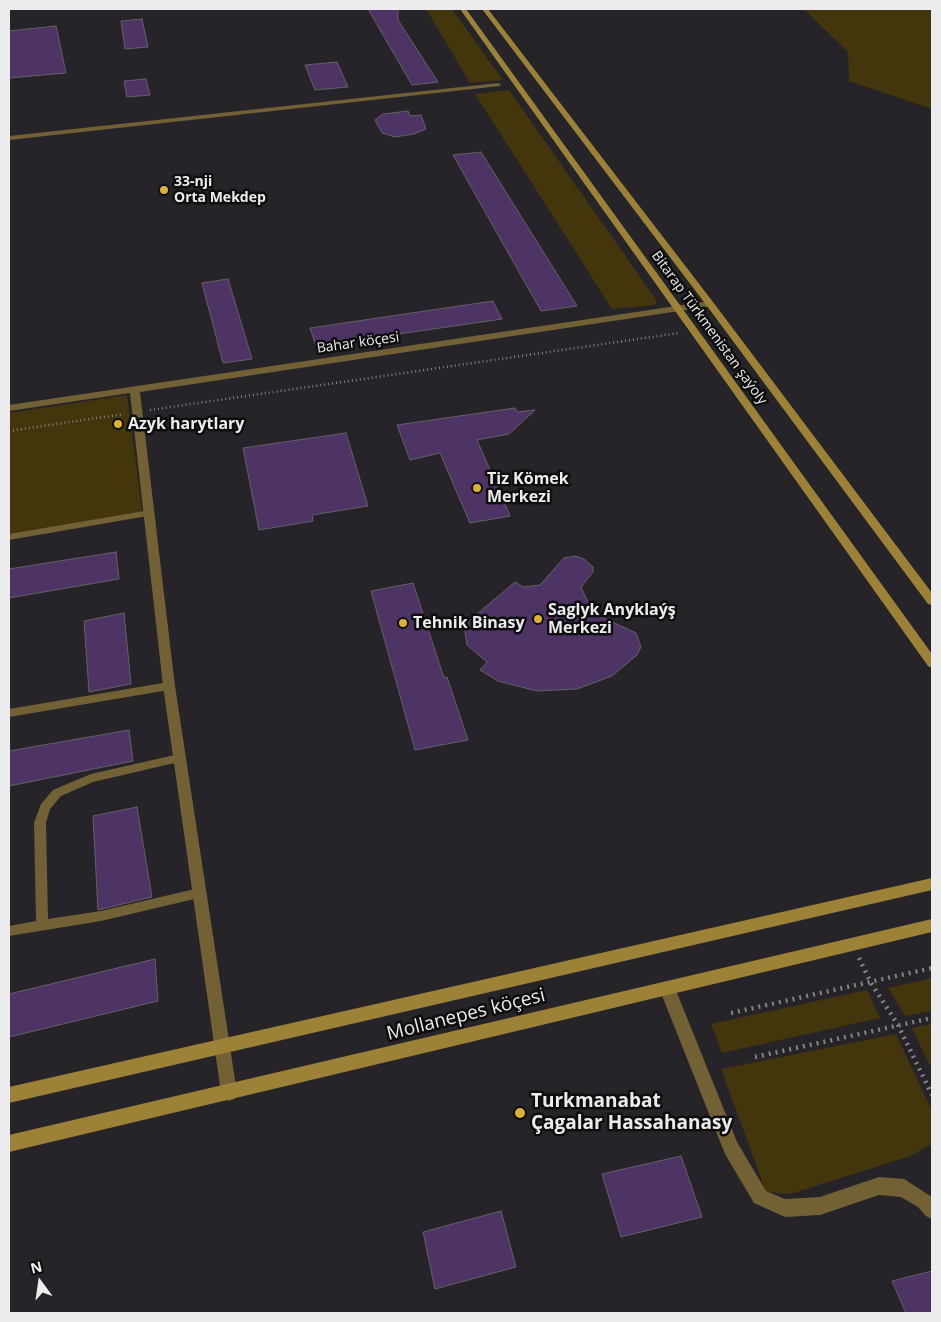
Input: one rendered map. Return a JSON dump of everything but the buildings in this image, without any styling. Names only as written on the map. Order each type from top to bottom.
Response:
[{"type":"main road","name":"Bitarap Türkmenistan şaýoly","points":[[463,9],[932,663]]},
{"type":"main road","name":"Bitarap Türkmenistan şaýoly","points":[[485,9],[710,304],[932,601]]},
{"type":"main road","name":"Mollanepes köçesi","points":[[9,1094],[932,884]]},
{"type":"main road","name":"Mollanepes köçesi","points":[[9,1144],[932,925]]},
{"type":"street","name":"Bahar köçesi","points":[[9,408],[710,304]]},
{"type":"street","points":[[135,390],[169,686],[229,1093]]},
{"type":"street","points":[[667,988],[731,1148],[760,1197],[785,1208],[820,1206],[879,1186],[888,1186],[904,1188],[932,1210]]},
{"type":"lane","points":[[9,138],[498,85]]},
{"type":"lane","points":[[9,537],[150,513]]},
{"type":"lane","points":[[9,713],[169,686]]},
{"type":"lane","points":[[42,926],[40,823],[45,807],[56,793],[90,778],[179,758]]},
{"type":"lane","points":[[9,931],[101,916],[199,893]]},
{"type":"path","points":[[9,430],[694,330]]},
{"type":"path","points":[[852,944],[871,983],[898,1025],[932,1095]]},
{"type":"path","points":[[731,1013],[932,968]]},
{"type":"path","points":[[755,1057],[932,1018]]},
{"type":"shaded area","points":[[426,9],[452,9],[503,80],[470,83]]},
{"type":"shaded area","points":[[804,9],[932,9],[932,109],[849,81],[848,52]]},
{"type":"shaded area","points":[[509,90],[657,301],[655,305],[612,309],[475,94]]},
{"type":"shaded area","points":[[127,395],[143,517],[9,539],[9,413]]},
{"type":"shaded area","points":[[932,978],[932,1011],[905,1016],[888,988]]},
{"type":"shaded area","points":[[867,990],[880,1018],[722,1053],[711,1024]]},
{"type":"shaded area","points":[[932,1024],[932,1063],[929,1064],[912,1028]]},
{"type":"shaded area","points":[[896,1034],[932,1111],[932,1144],[911,1156],[790,1194],[766,1192],[721,1069]]},
{"type":"place","name":"33-nji Orta Mekdep","points":[[164,190]]},
{"type":"place","name":"Azyk harytlary","points":[[118,424]]},
{"type":"place","name":"Tiz Kömek Merkezi","points":[[477,488]]},
{"type":"place","name":"Saglyk Anyklaýş Merkezi","points":[[538,619]]},
{"type":"place","name":"Tehnik Binasy","points":[[403,623]]},
{"type":"place","name":"Turkmanabat Çagalar Hassahanasy","points":[[520,1113]]}]
